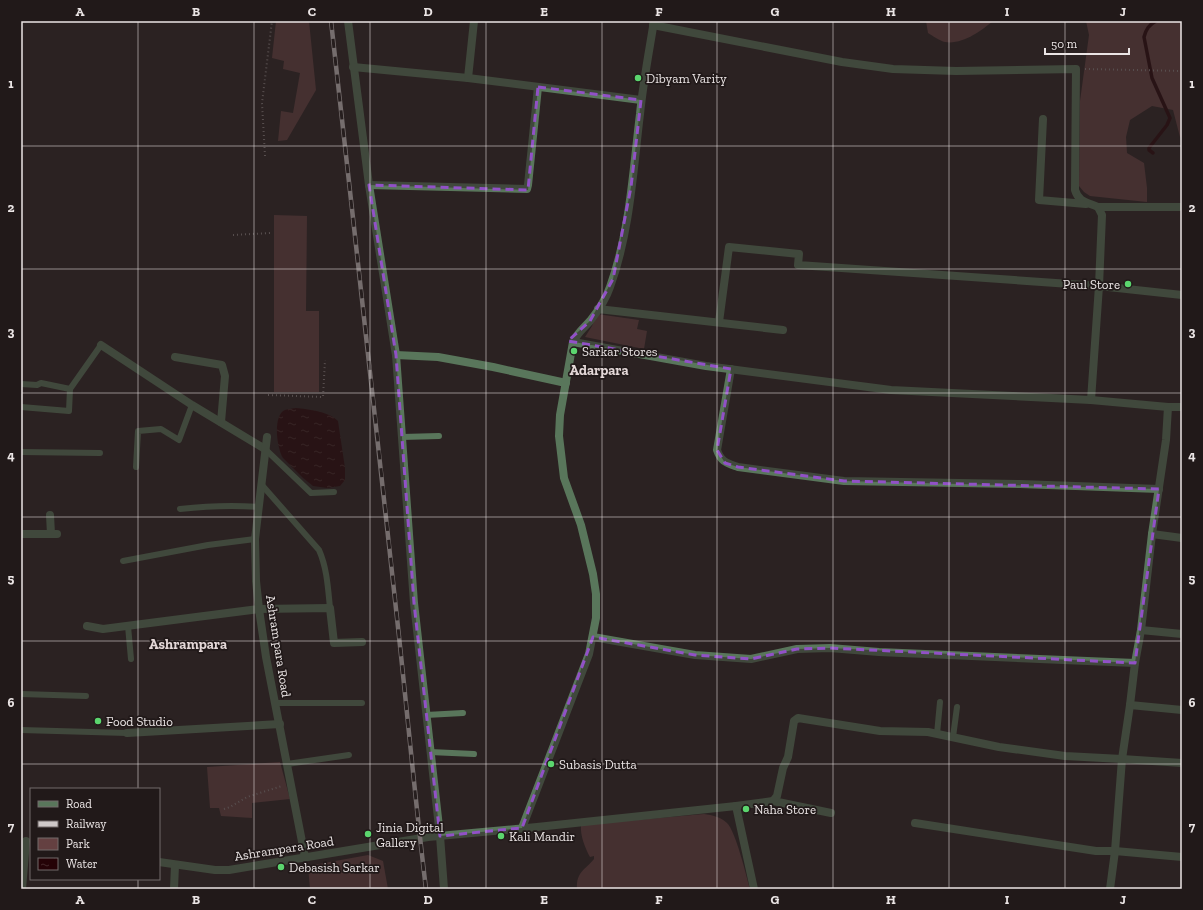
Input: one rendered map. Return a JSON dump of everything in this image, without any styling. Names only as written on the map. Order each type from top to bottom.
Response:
[{"type":"street","points":[[348,21],[353,67],[396,355],[414,603],[440,836],[441,870],[444,889]]},
{"type":"street","points":[[468,78],[474,21]]},
{"type":"street","points":[[522,828],[589,654],[596,618],[596,594],[593,574],[581,525],[564,478],[559,436],[560,415],[573,342],[577,334],[598,309],[609,289],[620,252],[632,187],[641,100],[654,23],[842,62],[893,69],[956,72],[1076,69],[1075,188],[1079,198],[1084,202],[1095,206],[1102,215],[1099,286],[1091,400]]},
{"type":"street","points":[[353,67],[468,78],[641,100]]},
{"type":"street","points":[[370,185],[527,189],[538,87]]},
{"type":"street","points":[[1043,119],[1039,200],[1095,206],[1182,207]]},
{"type":"street","points":[[719,322],[729,247],[799,254],[798,265],[1099,286],[1182,295]]},
{"type":"street","points":[[598,309],[783,330]]},
{"type":"street","points":[[573,342],[706,366],[892,390],[1091,400],[1182,407]]},
{"type":"street","points":[[101,345],[192,405],[266,449]]},
{"type":"street","points":[[396,355],[438,357],[566,383]]},
{"type":"street","points":[[175,357],[222,365],[225,376],[221,422]]},
{"type":"street","points":[[731,369],[717,450],[719,457],[726,463],[738,467],[844,482],[1020,484],[1159,489]]},
{"type":"street","points":[[1110,889],[1115,851],[1122,759],[1166,440],[1168,407]]},
{"type":"street","name":"Ashram para Road","points":[[267,438],[255,539],[256,581],[259,609],[305,857]]},
{"type":"street","points":[[21,534],[54,534],[50,515]]},
{"type":"street","points":[[1152,534],[1182,538]]},
{"type":"street","points":[[87,626],[103,629],[259,609],[330,608],[334,643],[362,642]]},
{"type":"street","points":[[1141,630],[1182,634]]},
{"type":"street","points":[[593,636],[695,655],[744,659],[773,655],[797,649],[830,648],[879,652],[1135,663]]},
{"type":"street","points":[[1130,705],[1182,710]]},
{"type":"street","points":[[831,814],[773,801],[777,796],[783,768],[788,757],[795,719],[798,718],[880,731],[937,734],[999,747],[1064,756],[1182,764]]},
{"type":"street","points":[[127,733],[280,724]]},
{"type":"street","name":"Ashrampara Road","points":[[160,862],[215,870],[229,870],[412,839],[773,801]]},
{"type":"street","points":[[736,806],[754,889]]},
{"type":"street","points":[[915,824],[1096,851],[1115,851],[1182,857]]},
{"type":"street","points":[[22,889],[26,841]]},
{"type":"street","points":[[174,889],[175,865]]},
{"type":"lane","points":[[21,408],[69,411],[70,388],[101,345]]},
{"type":"lane","points":[[21,384],[37,385],[41,383],[70,388]]},
{"type":"lane","points":[[136,467],[138,431],[161,429],[179,440],[192,405]]},
{"type":"lane","points":[[402,437],[439,436]]},
{"type":"lane","points":[[266,449],[311,492],[334,492]]},
{"type":"lane","points":[[21,452],[100,453]]},
{"type":"lane","points":[[262,484],[320,550],[328,583],[330,608]]},
{"type":"lane","points":[[180,509],[227,505],[259,507]]},
{"type":"lane","points":[[123,562],[208,545],[255,539]]},
{"type":"lane","points":[[128,626],[131,659]]},
{"type":"lane","points":[[21,694],[86,696]]},
{"type":"lane","points":[[937,734],[940,702]]},
{"type":"lane","points":[[276,704],[362,703]]},
{"type":"lane","points":[[953,737],[957,707]]},
{"type":"lane","points":[[426,715],[463,712]]},
{"type":"lane","points":[[21,730],[127,733]]},
{"type":"lane","points":[[430,752],[474,754]]},
{"type":"lane","points":[[287,764],[349,755]]},
{"type":"path","points":[[265,156],[262,103],[272,21]]},
{"type":"path","points":[[1076,69],[1182,71]]},
{"type":"path","points":[[233,235],[270,233]]},
{"type":"path","points":[[268,395],[323,397],[325,360]]},
{"type":"path","points":[[224,809],[247,797],[291,783]]},
{"type":"path","points":[[279,787],[280,791]]},
{"type":"highlighted area","points":[[538,87],[641,100],[631,187],[613,279],[590,321],[568,341],[731,369],[717,450],[725,463],[738,467],[844,481],[1159,489],[1135,663],[830,648],[797,649],[751,659],[695,655],[593,637],[522,828],[440,836],[414,603],[396,355],[369,185],[528,190]]},
{"type":"green space","points":[[276,21],[309,21],[316,90],[287,140],[278,141],[281,111],[293,113],[300,73],[283,69],[284,61],[272,58]]},
{"type":"green space","points":[[926,21],[993,21],[971,36],[958,41],[945,42],[928,33]]},
{"type":"green space","points":[[1086,21],[1182,21],[1182,138],[1180,137],[1173,110],[1152,106],[1130,120],[1126,137],[1127,153],[1144,163],[1147,202],[1090,196],[1079,186],[1080,101],[1089,35]]},
{"type":"green space","points":[[274,215],[307,216],[306,311],[319,311],[319,392],[274,392]]},
{"type":"green space","points":[[597,314],[639,320],[637,329],[647,331],[644,349],[585,337]]},
{"type":"green space","points":[[280,762],[290,799],[252,803],[252,818],[221,816],[219,808],[210,808],[207,767]]},
{"type":"green space","points":[[704,814],[722,819],[727,823],[734,835],[750,889],[577,889],[577,883],[580,875],[594,859],[594,856],[590,857],[585,846],[581,833],[581,825]]},
{"type":"green space","points":[[368,855],[383,861],[388,889],[310,889],[308,866]]},
{"type":"water","points":[[296,408],[324,413],[330,415],[338,421],[345,468],[345,480],[340,486],[327,488],[313,486],[283,458],[279,448],[277,434],[278,420],[283,411]]},
{"type":"waterway","points":[[1153,153],[1149,150],[1149,148],[1167,125],[1170,118],[1152,78],[1144,37],[1148,28],[1156,21]]},
{"type":"railway","points":[[331,21],[426,889]]},
{"type":"place","name":"Dibyam Varity","points":[[638,78]]},
{"type":"place","name":"Paul Store","points":[[1128,284]]},
{"type":"place","name":"Sarkar Stores","points":[[574,351]]},
{"type":"place","name":"Food Studio","points":[[98,721]]},
{"type":"place","name":"Subasis Dutta","points":[[551,764]]},
{"type":"place","name":"Naha Store","points":[[746,809]]},
{"type":"place","name":"Jinia Digital Gallery","points":[[368,834]]},
{"type":"place","name":"Kali Mandir","points":[[501,836]]},
{"type":"place","name":"Debasish Sarkar","points":[[281,867]]},
{"type":"district","name":"Adarpara","points":[[599,370]]},
{"type":"district","name":"Ashrampara","points":[[188,644]]}]
